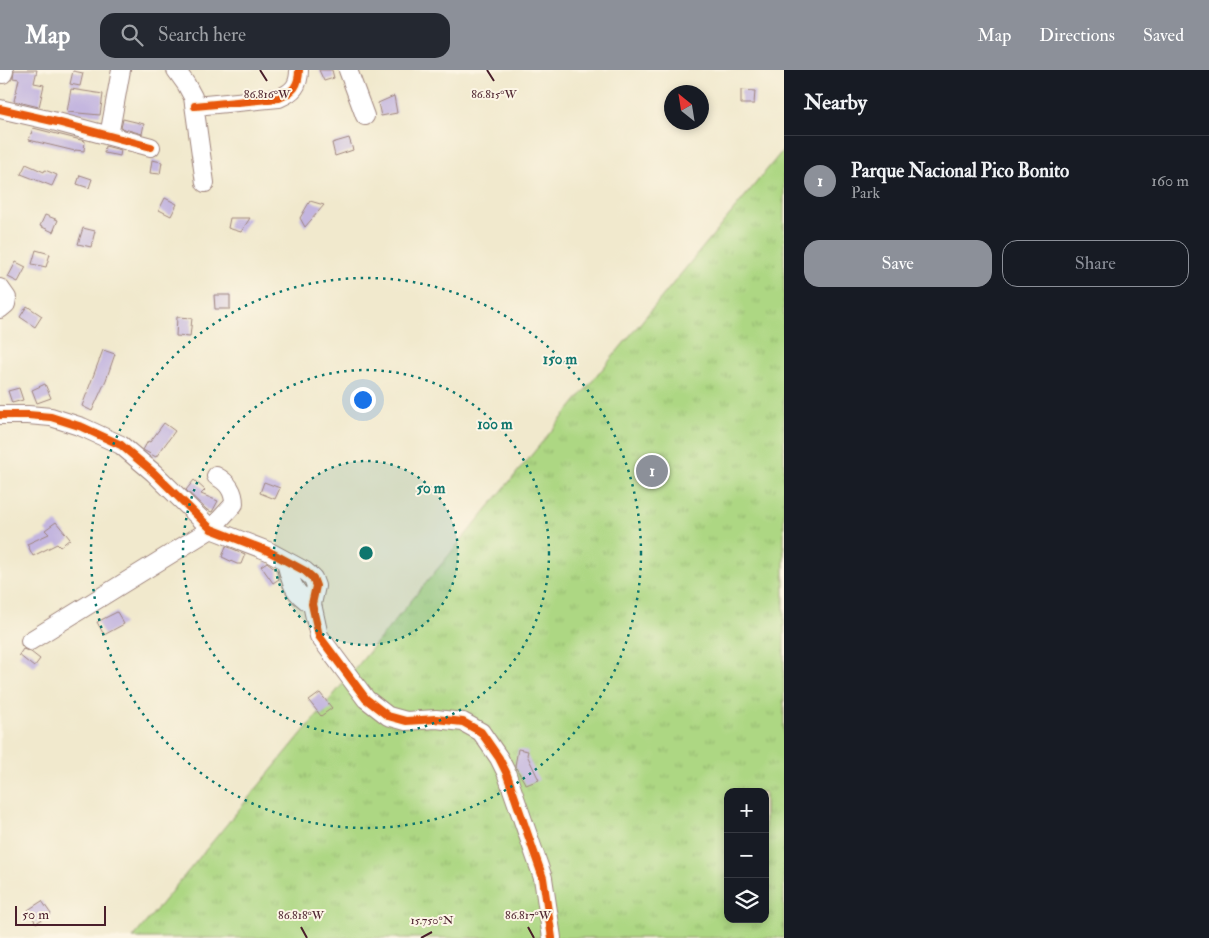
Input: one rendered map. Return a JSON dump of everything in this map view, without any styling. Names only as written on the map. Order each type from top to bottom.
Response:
[{"type":"street","points":[[108,136],[120,70]]},
{"type":"street","points":[[176,70],[193,97],[205,183]]},
{"type":"street","points":[[195,106],[279,98],[295,88],[299,81],[299,70]]},
{"type":"street","points":[[348,70],[365,116]]},
{"type":"street","points":[[0,110],[57,122],[151,147]]},
{"type":"street","points":[[0,288],[7,298],[6,304],[0,309]]},
{"type":"street","points":[[0,415],[28,415],[51,418],[82,427],[121,444],[154,473],[211,529],[245,541],[305,571],[313,578],[316,586],[312,604],[319,636],[366,699],[377,709],[388,716],[406,721],[436,718],[463,722],[481,732],[506,772],[531,843],[544,884],[552,938]]},
{"type":"street","points":[[30,641],[211,529],[234,504],[234,496],[226,482],[216,476]]},
{"type":"green space","points":[[784,149],[784,938],[133,938]]},
{"type":"building","points":[[14,70],[37,70],[34,83],[44,85],[39,107],[14,101],[19,79],[13,78]]},
{"type":"building","points":[[319,70],[332,70],[334,78],[324,81]]},
{"type":"building","points":[[73,71],[83,73],[80,86],[70,84]]},
{"type":"building","points":[[71,89],[103,94],[100,115],[67,112]]},
{"type":"building","points":[[741,90],[755,91],[754,104],[741,104]]},
{"type":"building","points":[[394,96],[397,113],[381,116],[378,103]]},
{"type":"building","points":[[123,119],[144,124],[142,134],[121,128]]},
{"type":"building","points":[[33,128],[85,141],[84,151],[75,151],[29,140]]},
{"type":"building","points":[[349,138],[353,150],[335,156],[332,143]]},
{"type":"building","points":[[105,146],[121,150],[120,156],[104,153]]},
{"type":"building","points":[[152,160],[162,162],[160,174],[150,173]]},
{"type":"building","points":[[26,164],[44,172],[45,170],[57,175],[52,186],[21,174]]},
{"type":"building","points":[[80,175],[92,179],[89,188],[77,184]]},
{"type":"building","points":[[165,198],[177,204],[171,216],[159,210]]},
{"type":"building","points":[[310,201],[324,205],[305,227],[300,218]]},
{"type":"building","points":[[45,215],[58,220],[53,232],[40,226]]},
{"type":"building","points":[[230,218],[250,218],[241,232],[228,228]]},
{"type":"building","points":[[83,228],[95,231],[91,247],[78,244]]},
{"type":"building","points":[[36,250],[50,254],[46,267],[32,264]]},
{"type":"building","points":[[16,262],[26,267],[18,282],[8,277]]},
{"type":"building","points":[[214,295],[230,295],[230,309],[215,309]]},
{"type":"building","points":[[27,306],[42,316],[35,327],[20,317]]},
{"type":"building","points":[[177,317],[192,318],[190,337],[176,336]]},
{"type":"building","points":[[103,350],[115,354],[92,411],[82,406]]},
{"type":"building","points":[[45,384],[51,398],[37,403],[32,390]]},
{"type":"building","points":[[19,388],[23,400],[12,403],[8,391]]},
{"type":"building","points":[[164,423],[175,431],[156,457],[143,450],[148,441],[150,442]]},
{"type":"building","points":[[194,480],[205,490],[201,494],[218,501],[212,512],[207,510],[186,490]]},
{"type":"building","points":[[264,482],[280,488],[275,499],[260,493]]},
{"type":"building","points":[[56,522],[70,539],[60,547],[57,544],[33,556],[27,544],[49,534],[45,530]]},
{"type":"building","points":[[226,546],[245,554],[241,564],[222,557]]},
{"type":"building","points":[[267,562],[277,570],[279,579],[273,583],[261,566]]},
{"type":"building","points":[[117,612],[124,624],[104,635],[97,622]]},
{"type":"building","points":[[23,649],[40,659],[34,667],[19,655]]},
{"type":"building","points":[[320,693],[332,708],[321,716],[309,701]]},
{"type":"building","points":[[518,749],[528,751],[527,755],[539,780],[526,785],[515,766]]},
{"type":"building","points":[[42,901],[51,914],[36,923],[28,910]]},
{"type":"cycle path","points":[[195,106],[279,98],[294,88],[298,80],[299,70]]},
{"type":"cycle path","points":[[0,109],[151,147]]},
{"type":"cycle path","points":[[0,415],[51,417],[82,427],[121,445],[154,473],[211,529],[268,551],[305,571],[313,578],[316,586],[312,604],[319,636],[366,699],[388,716],[406,721],[436,719],[463,722],[481,732],[506,772],[543,878],[552,938]]},
{"type":"place","name":"Parque Nacional Pico Bonito","points":[[652,471]]}]
